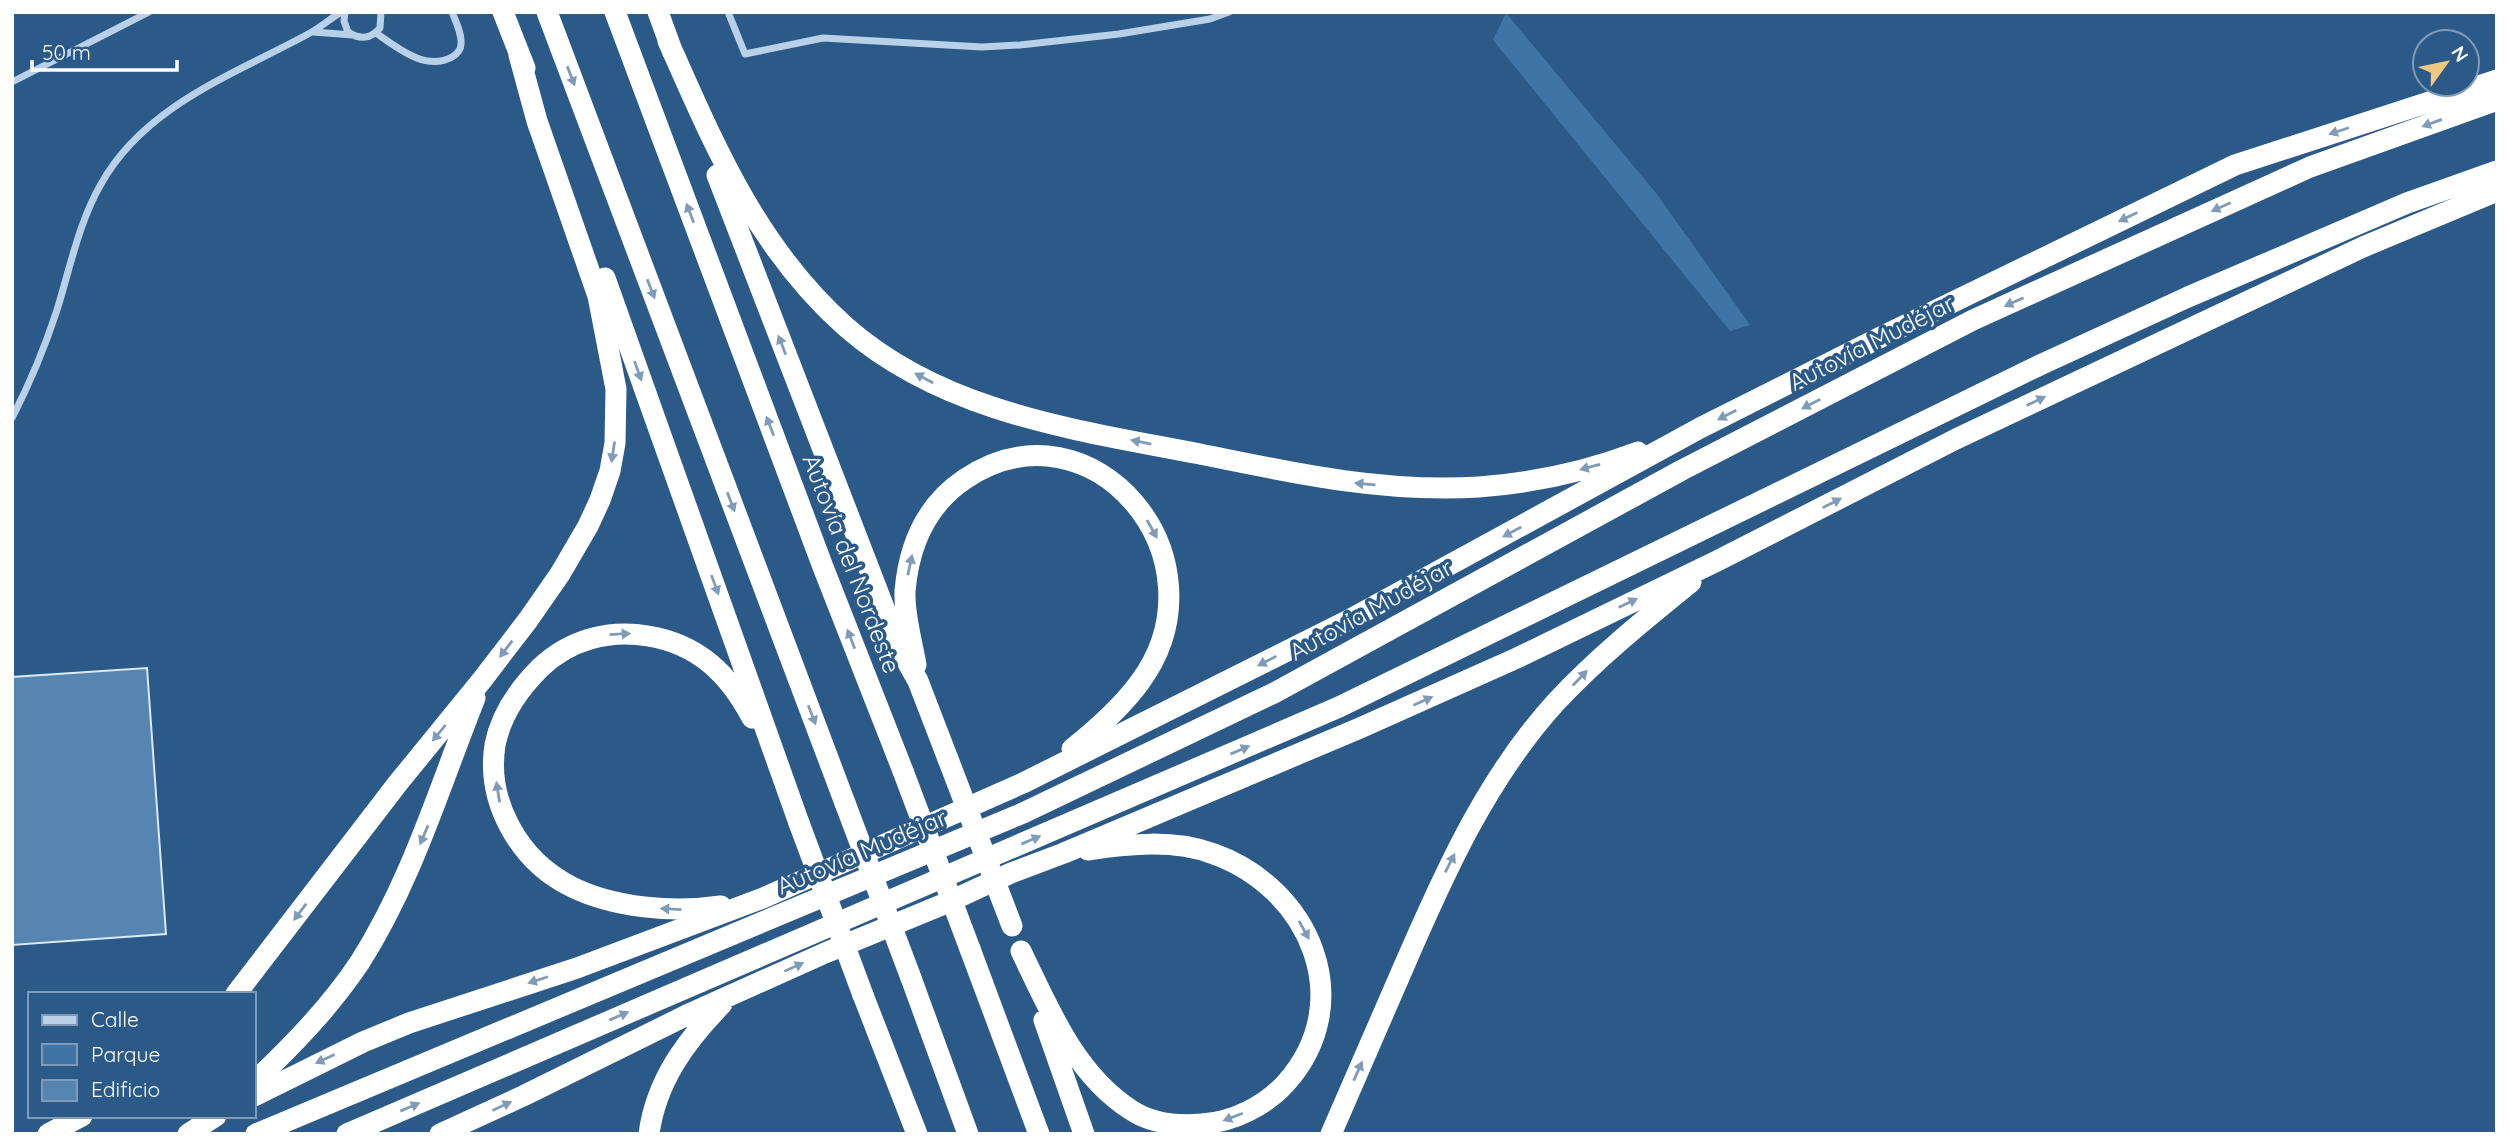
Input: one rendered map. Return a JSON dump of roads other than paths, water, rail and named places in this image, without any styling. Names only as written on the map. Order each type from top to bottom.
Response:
[{"type":"highway","points":[[503,12],[549,121],[799,823],[917,1134]]},
{"type":"highway","points":[[547,12],[968,1134]]},
{"type":"highway","name":"Autovía del Nordeste","points":[[615,12],[1039,1134]]},
{"type":"highway","points":[[658,12],[711,160],[900,649],[918,681],[1012,926],[1084,1134]]},
{"type":"highway","points":[[668,41],[736,189],[766,237],[795,275],[849,330],[903,367],[942,388],[989,407],[1043,423],[1322,478],[1400,487],[1479,487],[1534,480],[1618,460],[1700,428]]},
{"type":"highway","points":[[238,992],[398,783],[482,680],[560,574],[588,526],[610,471],[615,443],[616,389],[598,296],[537,121],[519,55]]},
{"type":"highway","points":[[256,1095],[316,1063],[410,1023],[577,968],[763,898],[1023,783],[1347,621],[1700,428],[2235,165],[2497,80]]},
{"type":"highway","name":"Autovía Mudéjar","points":[[256,1134],[1023,813],[1274,693],[1682,470],[1973,320],[2310,167],[2497,100]]},
{"type":"highway","points":[[347,1134],[1339,707],[2040,365],[2188,297],[2394,209],[2497,171]]},
{"type":"highway","points":[[440,1134],[732,995],[1517,659],[2071,384],[2363,247],[2497,191]]},
{"type":"highway","points":[[918,681],[905,593],[919,530],[942,496],[978,470],[1003,461],[1029,457],[1078,463],[1098,472],[1118,486],[1148,521],[1158,538],[1166,561],[1170,599],[1162,638],[1141,681],[1117,709],[1070,751],[1023,783]]},
{"type":"highway","points":[[1331,1134],[1438,887],[1495,783],[1538,724],[1589,668],[1717,561]]},
{"type":"highway","points":[[763,898],[715,907],[676,909],[626,903],[570,887],[531,856],[516,839],[502,814],[496,778],[495,745],[512,701],[524,683],[545,663],[584,640],[631,633],[688,647],[708,661],[730,683],[745,705],[785,782]]},
{"type":"highway","points":[[256,1080],[328,1006],[384,920],[425,831],[482,680]]},
{"type":"highway","points":[[1021,951],[1065,1038],[1082,1064],[1115,1098],[1133,1112],[1171,1124],[1190,1125],[1228,1120],[1264,1102],[1279,1091],[1303,1060],[1316,1027],[1319,969],[1310,940],[1295,913],[1270,886],[1241,866],[1182,847],[1128,845],[1064,853]]},
{"type":"highway","points":[[649,1134],[655,1104],[665,1078],[699,1028],[732,995]]},
{"type":"highway","points":[[894,1071],[903,1134]]},
{"type":"highway","points":[[48,1134],[78,1118]]},
{"type":"highway","points":[[188,1134],[213,1118]]},
{"type":"street","points":[[12,82],[149,12]]},
{"type":"street","points":[[12,418],[32,380],[84,222],[101,183],[124,153],[152,123],[177,104],[312,32],[343,12],[345,27],[353,35]]},
{"type":"street","points":[[312,32],[365,38],[376,33],[382,22],[381,12]]},
{"type":"street","points":[[376,33],[409,54],[430,61],[445,60],[459,52],[461,47],[452,12]]},
{"type":"street","points":[[728,12],[746,54],[823,38],[982,47],[1020,45],[1119,34],[1210,19],[1229,12]]}]
